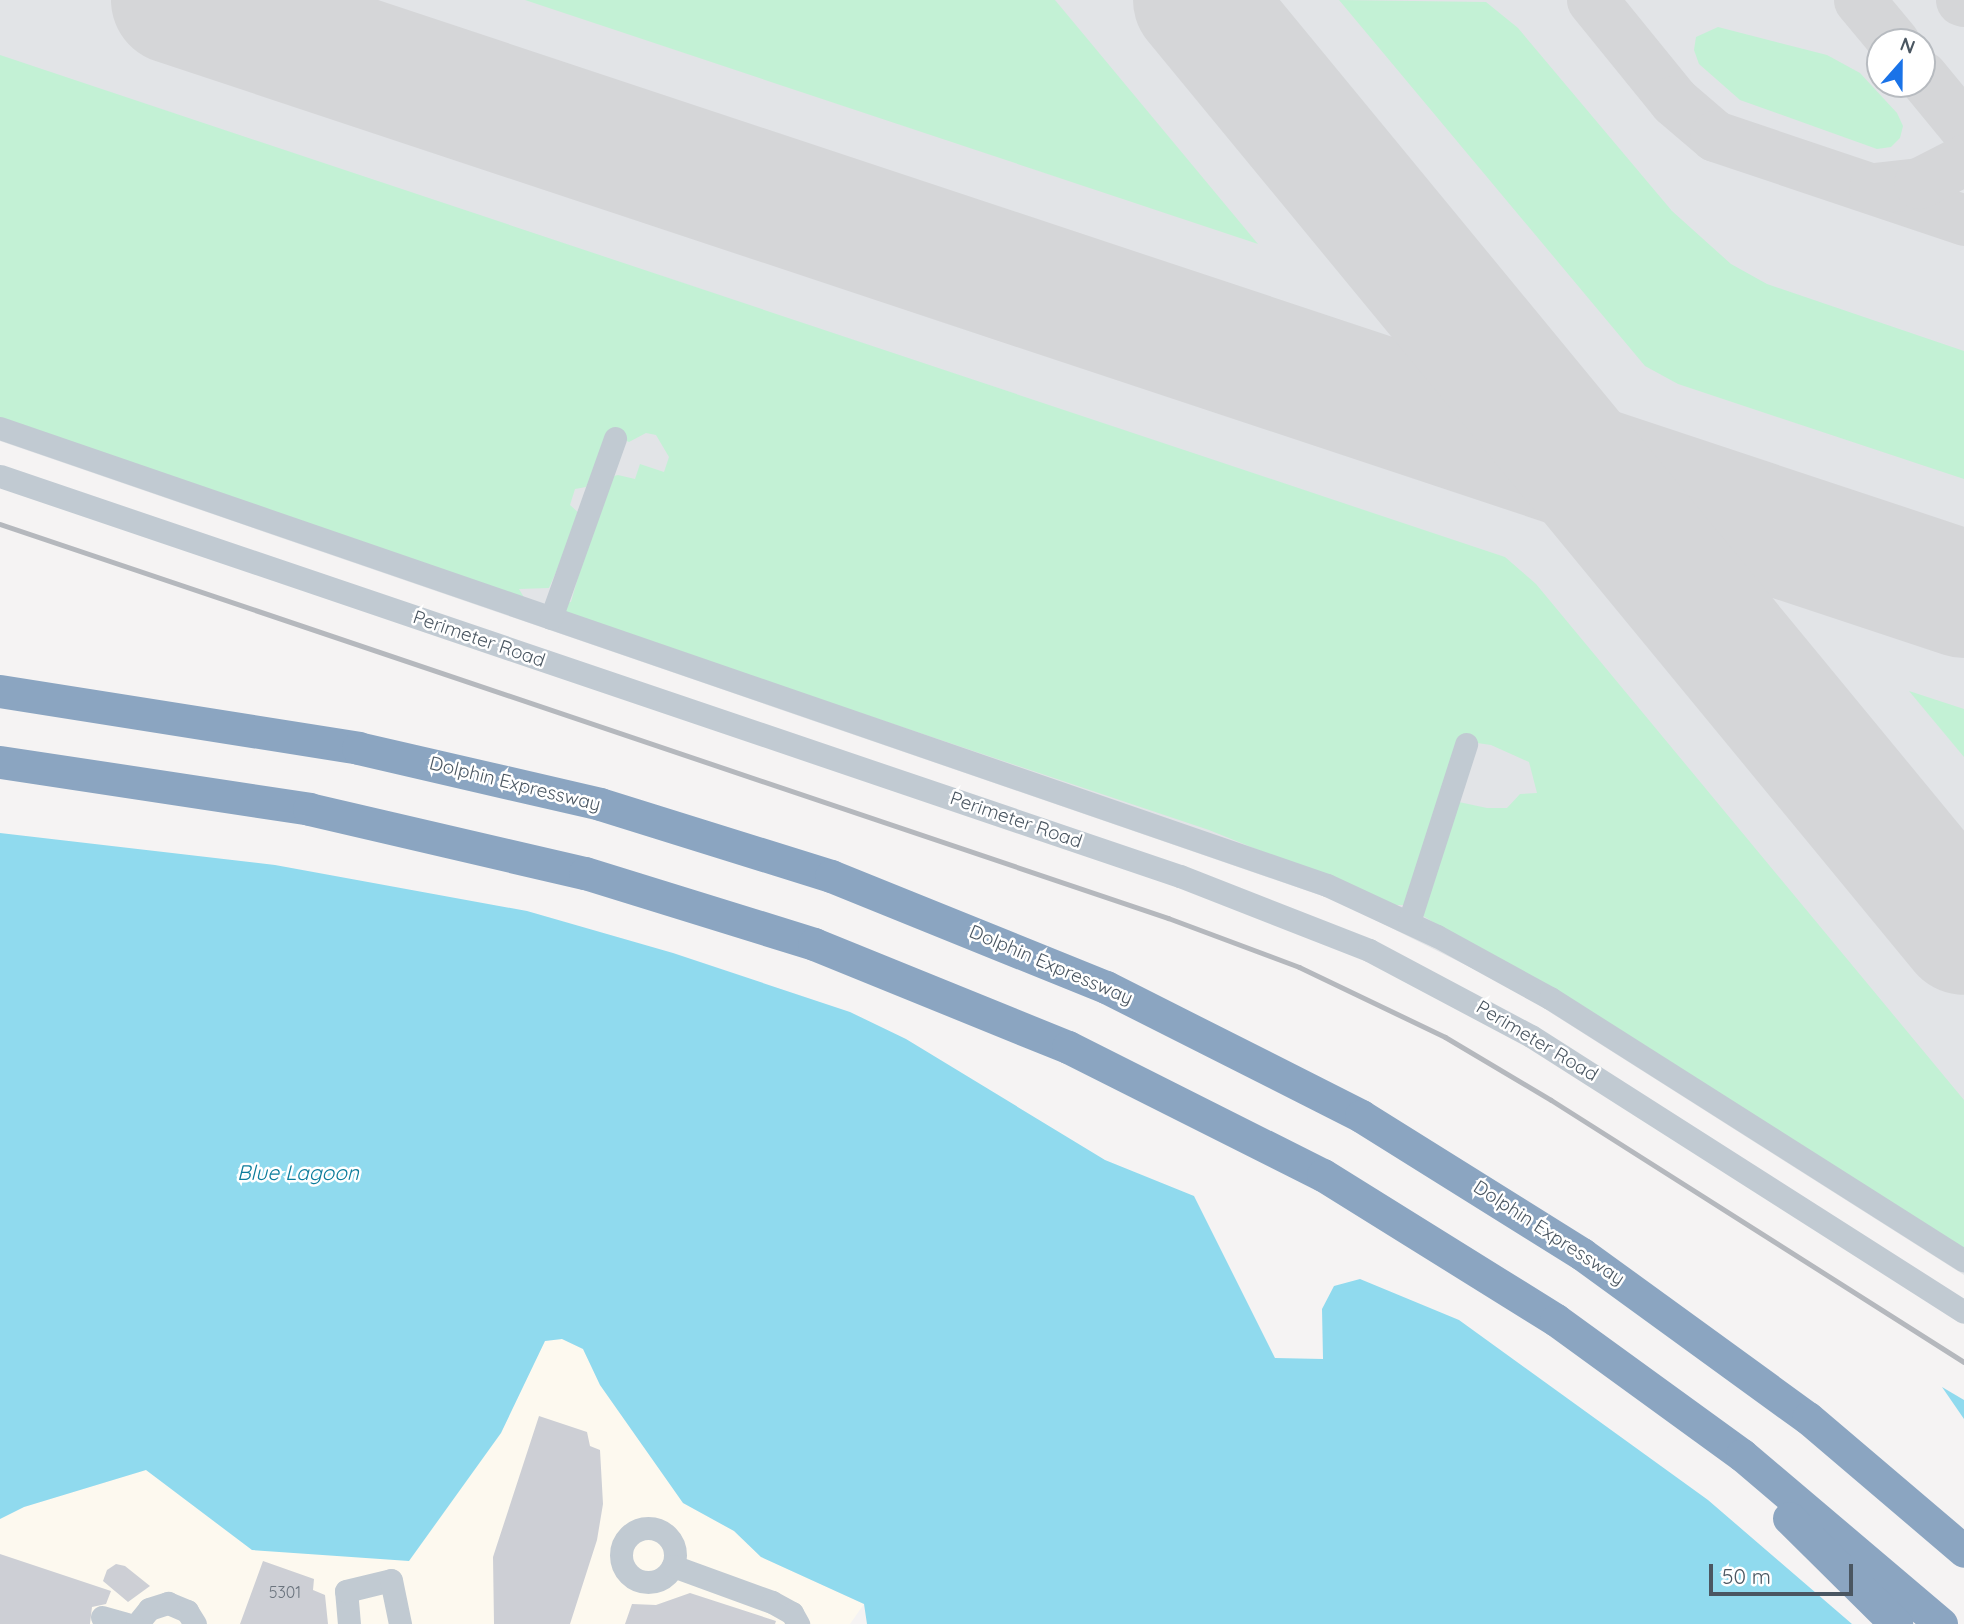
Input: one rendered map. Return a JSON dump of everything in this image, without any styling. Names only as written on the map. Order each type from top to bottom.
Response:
[{"type":"highway","name":"Dolphin Expressway","points":[[0,691],[358,748],[600,804],[831,876],[1094,982],[1361,1116],[1562,1240],[1808,1419],[1964,1551]]},
{"type":"highway","points":[[0,762],[269,802],[447,838],[661,894],[894,974],[1090,1057],[1299,1162],[1489,1276],[1673,1402],[1805,1505],[1941,1624]]},
{"type":"highway","points":[[1673,1402],[1896,1624]]},
{"type":"street","points":[[0,428],[1270,863],[1409,922],[1550,998],[1964,1261]]},
{"type":"street","points":[[551,618],[615,438]]},
{"type":"street","name":"Perimeter Road","points":[[0,476],[1180,876],[1369,950],[1531,1036],[1964,1312]]},
{"type":"street","points":[[1409,922],[1466,744]]},
{"type":"street","points":[[673,1566],[772,1602],[792,1613],[798,1624]]},
{"type":"street","points":[[349,1624],[346,1591],[391,1580],[400,1624]]},
{"type":"street","points":[[137,1624],[149,1609],[168,1603],[187,1611],[195,1624]]},
{"type":"street","points":[[102,1617],[126,1624]]},
{"type":"shaded area","points":[[0,0],[1964,0],[1964,1275],[1512,988],[1337,901],[0,441]]},
{"type":"shaded area","points":[[562,1339],[583,1349],[600,1385],[683,1503],[734,1531],[761,1557],[864,1604],[850,1624],[0,1624],[0,1519],[24,1507],[146,1470],[252,1550],[501,1433],[545,1341]]},
{"type":"green space","points":[[525,0],[1055,0],[1258,244]]},
{"type":"green space","points":[[1339,0],[1486,2],[1518,28],[1672,211],[1731,264],[1767,284],[1964,351],[1964,479],[1678,384],[1645,366]]},
{"type":"green space","points":[[1718,27],[1827,55],[1860,73],[1866,79],[1866,98],[1883,98],[1897,113],[1903,126],[1900,138],[1891,147],[1877,149],[1740,100],[1699,64],[1694,50],[1696,37]]},
{"type":"green space","points":[[0,55],[1505,557],[1536,584],[1964,1100],[1964,1251],[1420,914],[1454,801],[1487,808],[1507,808],[1520,794],[1537,793],[1529,762],[1491,745],[1463,741],[1405,905],[1394,905],[1209,830],[565,614],[562,603],[571,602],[606,478],[618,475],[635,479],[640,464],[664,472],[669,457],[656,435],[646,433],[629,442],[612,434],[586,487],[575,489],[570,505],[581,515],[549,588],[519,589],[525,599],[0,418]]},
{"type":"green space","points":[[1909,691],[1964,709],[1964,757]]},
{"type":"water","name":"Blue Lagoon","points":[[0,833],[275,865],[527,911],[673,953],[850,1012],[906,1039],[1105,1160],[1194,1196],[1275,1358],[1323,1359],[1322,1309],[1334,1286],[1360,1279],[1459,1320],[1708,1500],[1852,1624],[867,1624],[864,1604],[761,1557],[734,1531],[683,1503],[600,1385],[583,1349],[562,1339],[545,1341],[501,1433],[409,1561],[252,1550],[146,1470],[24,1507],[0,1519]]},
{"type":"water","points":[[1942,1387],[1964,1400],[1964,1419]]},
{"type":"building","points":[[539,1416],[587,1432],[590,1446],[600,1450],[603,1504],[597,1540],[570,1624],[494,1624],[493,1557]]},
{"type":"building","points":[[0,1554],[111,1591],[106,1604],[92,1607],[90,1624],[0,1624]]},
{"type":"building","points":[[263,1561],[314,1579],[313,1590],[325,1595],[328,1624],[240,1624]]},
{"type":"building","points":[[116,1564],[125,1566],[150,1586],[128,1602],[103,1581],[107,1570]]},
{"type":"building","points":[[690,1593],[776,1621],[775,1624],[625,1624],[632,1604],[656,1605]]},
{"type":"taxiway","points":[[1592,0],[1674,101],[1715,136],[1964,220]]},
{"type":"taxiway","points":[[1859,0],[1882,28]]},
{"type":"taxiway","points":[[1936,93],[1964,127]]},
{"type":"taxiway","points":[[1874,188],[1919,183],[1964,160]]},
{"type":"taxiway","points":[[1950,914],[1964,926]]},
{"type":"runway","points":[[175,0],[1964,594]]},
{"type":"runway","points":[[1197,0],[1964,931]]},
{"type":"railway","points":[[0,524],[1168,918],[1299,967],[1445,1037],[1551,1100],[1964,1362]]}]
